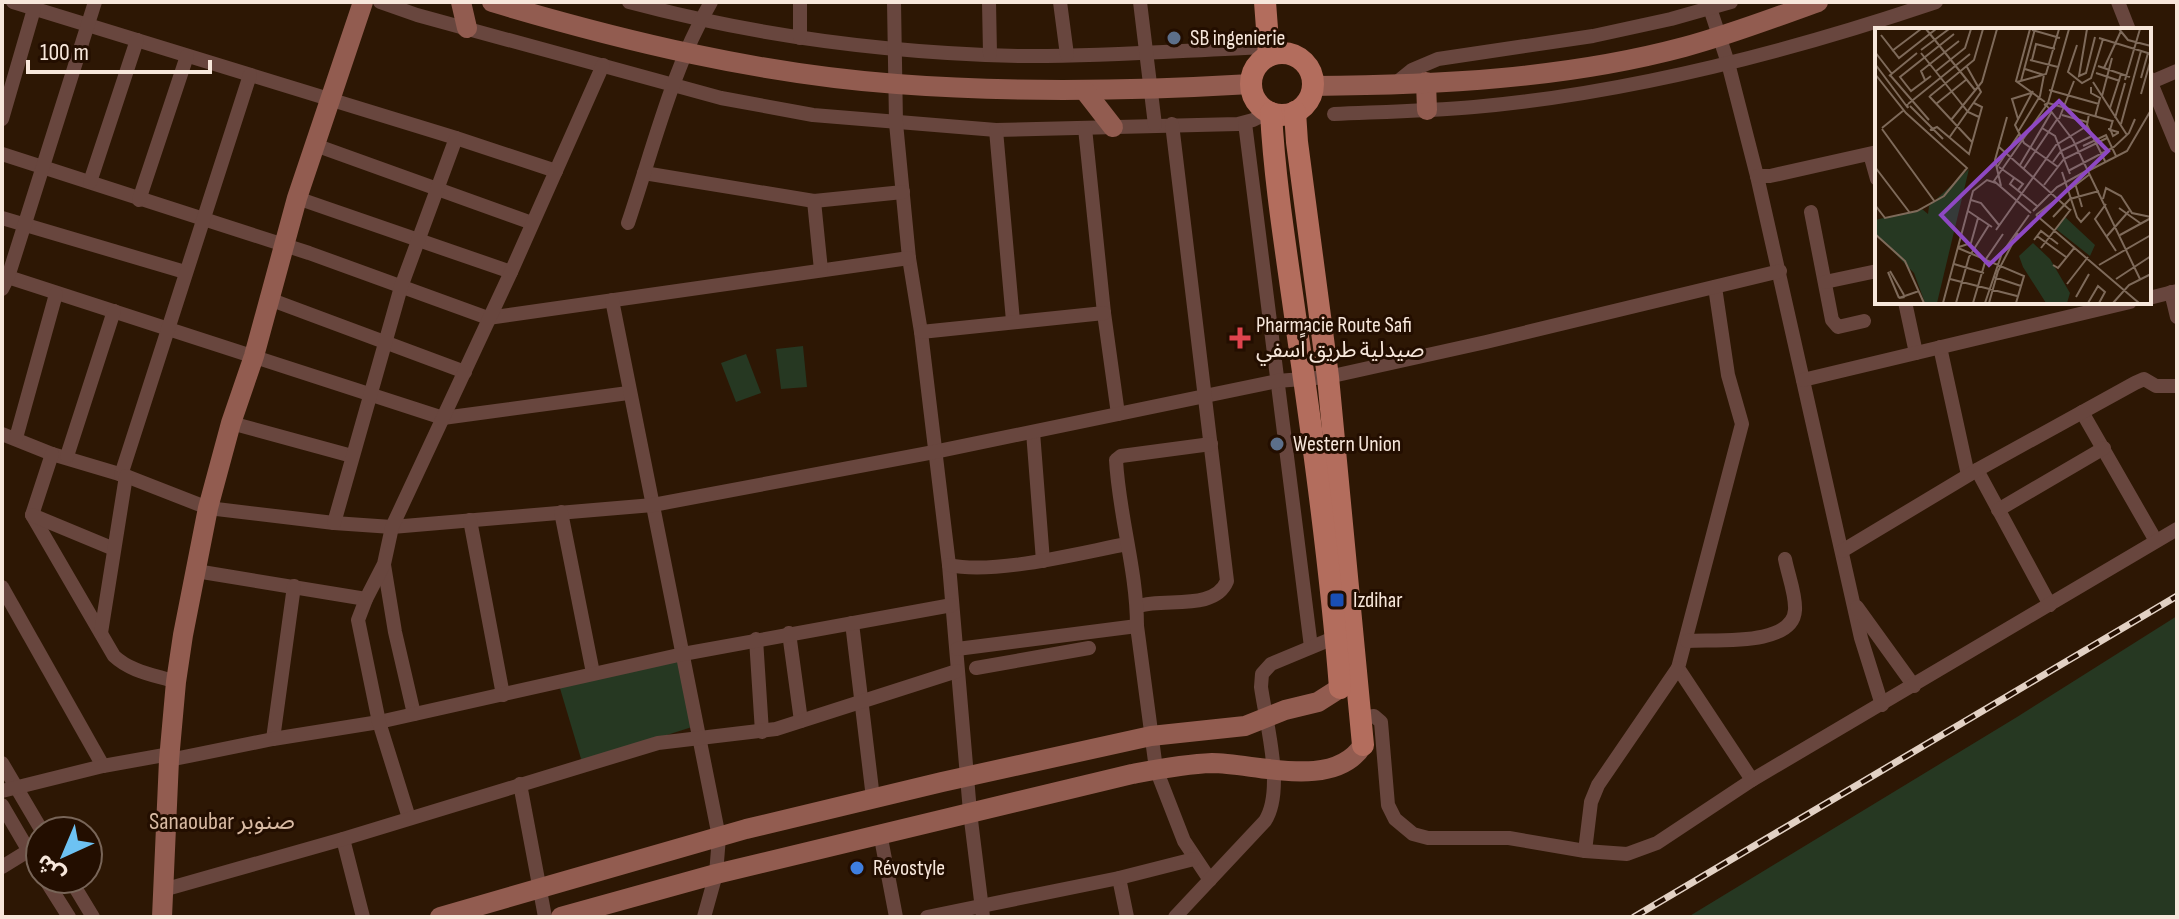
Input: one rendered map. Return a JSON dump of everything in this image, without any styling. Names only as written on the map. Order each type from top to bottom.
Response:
[{"type":"main road","points":[[1265,2],[1275,52]]},
{"type":"main road","points":[[1275,52],[1307,65],[1313,86],[1309,99],[1295,112],[1283,115],[1270,112],[1258,104],[1251,84],[1256,67],[1275,52],[1279,2]]},
{"type":"main road","points":[[1270,112],[1340,688]]},
{"type":"main road","points":[[1295,112],[1328,377],[1363,745]]},
{"type":"street","points":[[13,2],[556,171]]},
{"type":"street","points":[[95,2],[5,283],[114,311],[443,418],[628,393]]},
{"type":"street","points":[[162,917],[176,682],[208,508],[297,198],[363,2]]},
{"type":"street","points":[[380,2],[721,98],[773,108],[896,123],[996,130],[1245,123],[1270,112]]},
{"type":"street","points":[[461,2],[467,28]]},
{"type":"street","points":[[492,2],[687,52],[791,71],[895,84],[1085,91],[1251,84]]},
{"type":"street","points":[[629,2],[700,21],[800,38],[893,47],[990,54],[1275,52]]},
{"type":"street","points":[[628,223],[674,84],[711,2]]},
{"type":"street","points":[[800,2],[800,38]]},
{"type":"street","points":[[894,2],[896,123],[909,258],[949,565],[970,812],[983,912]]},
{"type":"street","points":[[989,2],[990,54]]},
{"type":"street","points":[[1060,2],[1067,55]]},
{"type":"street","points":[[1140,2],[1155,125]]},
{"type":"street","points":[[1396,83],[1412,70],[1438,59],[1593,36],[1731,2]]},
{"type":"street","points":[[1313,86],[1485,79],[1571,69],[1649,55],[1720,37],[1818,2]]},
{"type":"street","points":[[1334,114],[1498,104],[1617,86],[1728,63],[1834,35],[1936,2]]},
{"type":"street","points":[[2118,2],[2128,28]]},
{"type":"street","points":[[1709,6],[1728,63],[1757,176],[1865,655],[1882,705]]},
{"type":"street","points":[[2,119],[34,9]]},
{"type":"street","points":[[90,182],[137,40]]},
{"type":"street","points":[[139,200],[187,56]]},
{"type":"street","points":[[409,818],[379,722],[358,620],[384,564],[392,527],[603,65]]},
{"type":"street","points":[[2151,81],[2177,71]]},
{"type":"street","points":[[101,633],[124,476],[167,329],[250,75]]},
{"type":"street","points":[[1426,82],[1427,110]]},
{"type":"street","points":[[2151,83],[2177,146]]},
{"type":"street","points":[[1085,91],[1113,127]]},
{"type":"street","points":[[1245,123],[1311,647]]},
{"type":"street","points":[[1139,606],[1202,599],[1223,589],[1227,581],[1172,124]]},
{"type":"street","points":[[1085,128],[1118,414]]},
{"type":"street","points":[[996,130],[1013,321]]},
{"type":"street","points":[[334,523],[401,287],[456,138]]},
{"type":"street","points":[[315,145],[532,223]]},
{"type":"street","points":[[1757,176],[1770,176],[1873,153]]},
{"type":"street","points":[[2,154],[284,245],[488,318],[909,258]]},
{"type":"street","points":[[644,173],[814,201],[903,192]]},
{"type":"street","points":[[297,198],[511,272]]},
{"type":"street","points":[[814,201],[821,270]]},
{"type":"street","points":[[1811,212],[1834,324],[1838,327],[1864,321]]},
{"type":"street","points":[[2,218],[185,272]]},
{"type":"street","points":[[56,294],[9,436],[208,508],[392,527],[653,505],[934,452],[1277,381],[1328,377],[1780,271]]},
{"type":"street","points":[[1825,282],[1875,271]]},
{"type":"street","points":[[1585,851],[1591,802],[1598,785],[1678,668],[1742,424],[1728,375],[1715,287]]},
{"type":"street","points":[[2151,298],[2174,292],[2177,317]]},
{"type":"street","points":[[269,299],[386,340],[465,372]]},
{"type":"street","points":[[612,300],[628,393],[719,837],[716,874],[704,917]]},
{"type":"street","points":[[1905,304],[1916,353]]},
{"type":"street","points":[[1803,380],[1940,347],[2069,309],[2113,304]]},
{"type":"street","points":[[32,515],[59,455],[114,311]]},
{"type":"street","points":[[921,332],[1104,313]]},
{"type":"street","points":[[1940,347],[1973,472],[1998,510],[2050,605]]},
{"type":"street","points":[[1842,551],[1973,472],[2144,379],[2156,386],[2177,386]]},
{"type":"street","points":[[2082,412],[2156,541]]},
{"type":"street","points":[[231,423],[352,456]]},
{"type":"street","points":[[1033,432],[1043,561]]},
{"type":"street","points":[[1210,880],[1184,841],[1156,769],[1137,626],[1139,606],[1116,460],[1121,456],[1211,444]]},
{"type":"street","points":[[1998,510],[2104,448]]},
{"type":"street","points":[[561,512],[593,673]]},
{"type":"street","points":[[32,515],[114,549]]},
{"type":"street","points":[[32,515],[114,656],[124,665],[176,682]]},
{"type":"street","points":[[470,520],[503,695]]},
{"type":"street","points":[[1361,718],[1374,716],[1381,722],[1388,805],[1406,831],[1428,838],[1509,838],[1585,851],[1627,854],[1641,851],[1752,780],[2177,529]]},
{"type":"street","points":[[949,565],[963,568],[1043,561],[1127,544]]},
{"type":"street","points":[[1687,641],[1768,637],[1781,632],[1792,621],[1795,608],[1785,559]]},
{"type":"street","points":[[384,564],[395,632],[414,714]]},
{"type":"street","points":[[196,571],[366,599]]},
{"type":"street","points":[[273,739],[294,586]]},
{"type":"street","points":[[2,587],[103,766]]},
{"type":"street","points":[[1854,603],[1914,686]]},
{"type":"street","points":[[9,788],[103,766],[379,722],[756,639],[952,605]]},
{"type":"street","points":[[852,623],[873,798]]},
{"type":"street","points":[[957,649],[1137,626]]},
{"type":"street","points":[[789,633],[801,721]]},
{"type":"street","points":[[1175,917],[1268,815],[1274,797],[1260,681],[1266,669],[1336,637]]},
{"type":"street","points":[[756,639],[762,732]]},
{"type":"street","points":[[1024,641],[1026,660]]},
{"type":"street","points":[[976,668],[1089,648]]},
{"type":"street","points":[[1678,668],[1752,780]]},
{"type":"street","points":[[163,890],[658,743],[762,732],[957,671]]},
{"type":"street","points":[[440,917],[719,837],[873,798],[1151,736],[1235,728],[1318,702],[1340,688]]},
{"type":"street","points":[[561,917],[880,833],[1156,769],[1213,763],[1296,772],[1323,769],[1350,760],[1363,745]]},
{"type":"street","points":[[2,763],[9,788],[30,815]]},
{"type":"street","points":[[520,784],[545,917]]},
{"type":"street","points":[[2,805],[24,844]]},
{"type":"street","points":[[880,833],[896,917]]},
{"type":"street","points":[[343,839],[363,917]]},
{"type":"street","points":[[2,867],[24,853]]},
{"type":"street","points":[[927,917],[983,912],[1194,859]]},
{"type":"street","points":[[1119,878],[1127,917]]},
{"type":"street","points":[[55,895],[69,917]]},
{"type":"street","points":[[80,895],[93,917]]},
{"type":"green space","points":[[803,346],[807,387],[781,389],[776,349]]},
{"type":"green space","points":[[746,354],[761,393],[736,402],[721,363]]},
{"type":"green space","points":[[2177,616],[2177,917],[1688,917],[2017,717]]},
{"type":"green space","points":[[683,657],[692,727],[582,762],[559,685]]},
{"type":"railway","points":[[1634,917],[2177,596]]},
{"type":"place","name":"SB ingenierie","points":[[1174,38]]},
{"type":"place","name":"Pharmacie Route Safi صيدلية طريق اًسفي","points":[[1240,338]]},
{"type":"place","name":"Western Union","points":[[1277,444]]},
{"type":"place","name":"Izdihar","points":[[1337,600]]},
{"type":"place","name":"Révostyle","points":[[857,868]]},
{"type":"district","name":"Sanaoubar صنوبر","points":[[222,821]]}]
